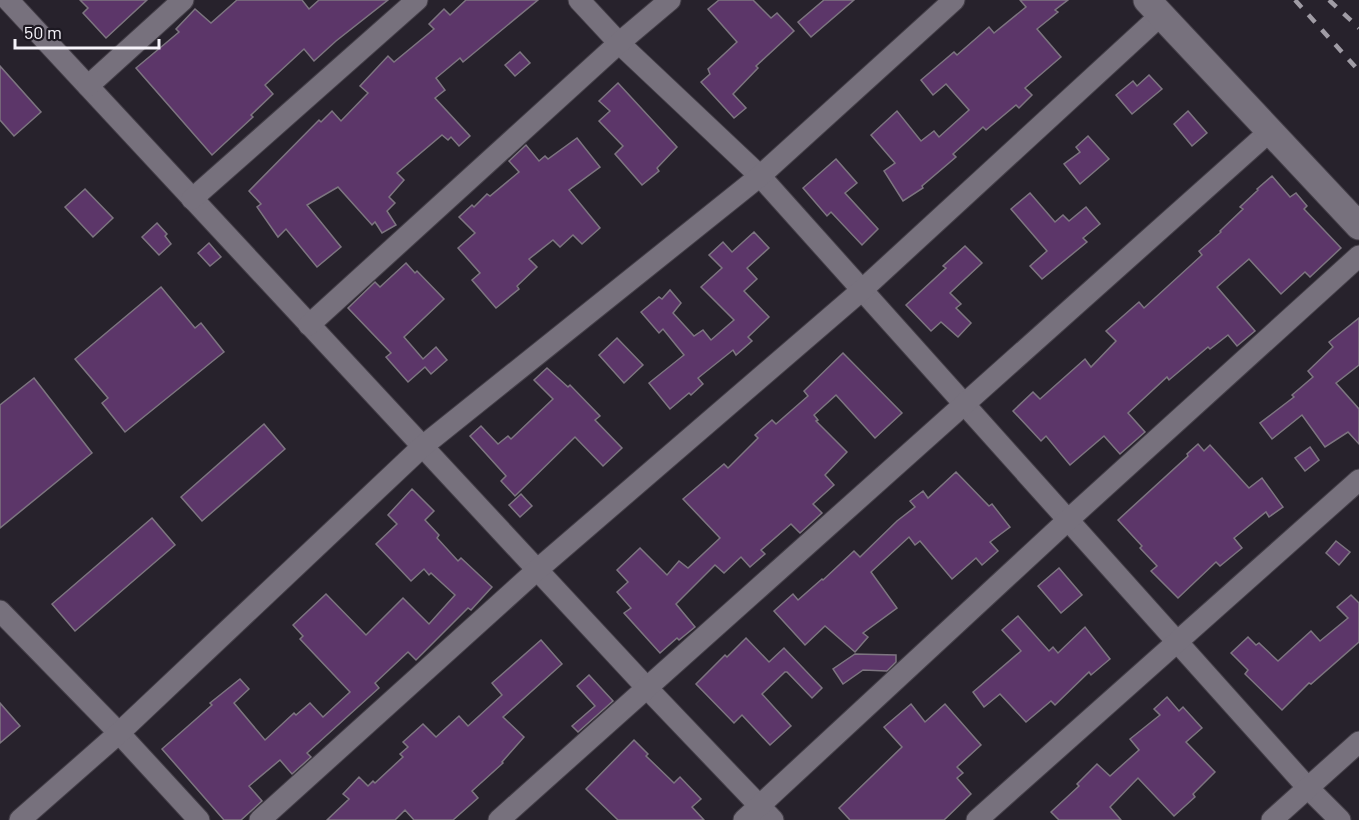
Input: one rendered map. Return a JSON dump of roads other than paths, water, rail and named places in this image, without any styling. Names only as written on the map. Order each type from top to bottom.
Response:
[{"type":"street","points":[[8,0],[647,688],[767,813]]},
{"type":"street","points":[[88,86],[183,0]]},
{"type":"street","points":[[192,199],[417,0]]},
{"type":"street","points":[[579,0],[619,43],[760,176],[1308,788],[1340,820]]},
{"type":"street","points":[[309,325],[619,43],[670,0]]},
{"type":"street","points":[[20,820],[119,734],[423,446],[760,176],[954,0]]},
{"type":"street","points":[[260,820],[537,570],[862,290],[1154,7],[1359,226]]},
{"type":"street","points":[[499,820],[1270,131]]},
{"type":"street","points":[[744,820],[767,813],[1068,520],[1359,256]]},
{"type":"street","points":[[977,820],[1359,480]]},
{"type":"street","points":[[0,611],[199,820]]},
{"type":"street","points":[[1272,820],[1359,742]]},
{"type":"railway","points":[[1295,0],[1359,71]]},
{"type":"railway","points":[[1329,0],[1359,28]]}]
